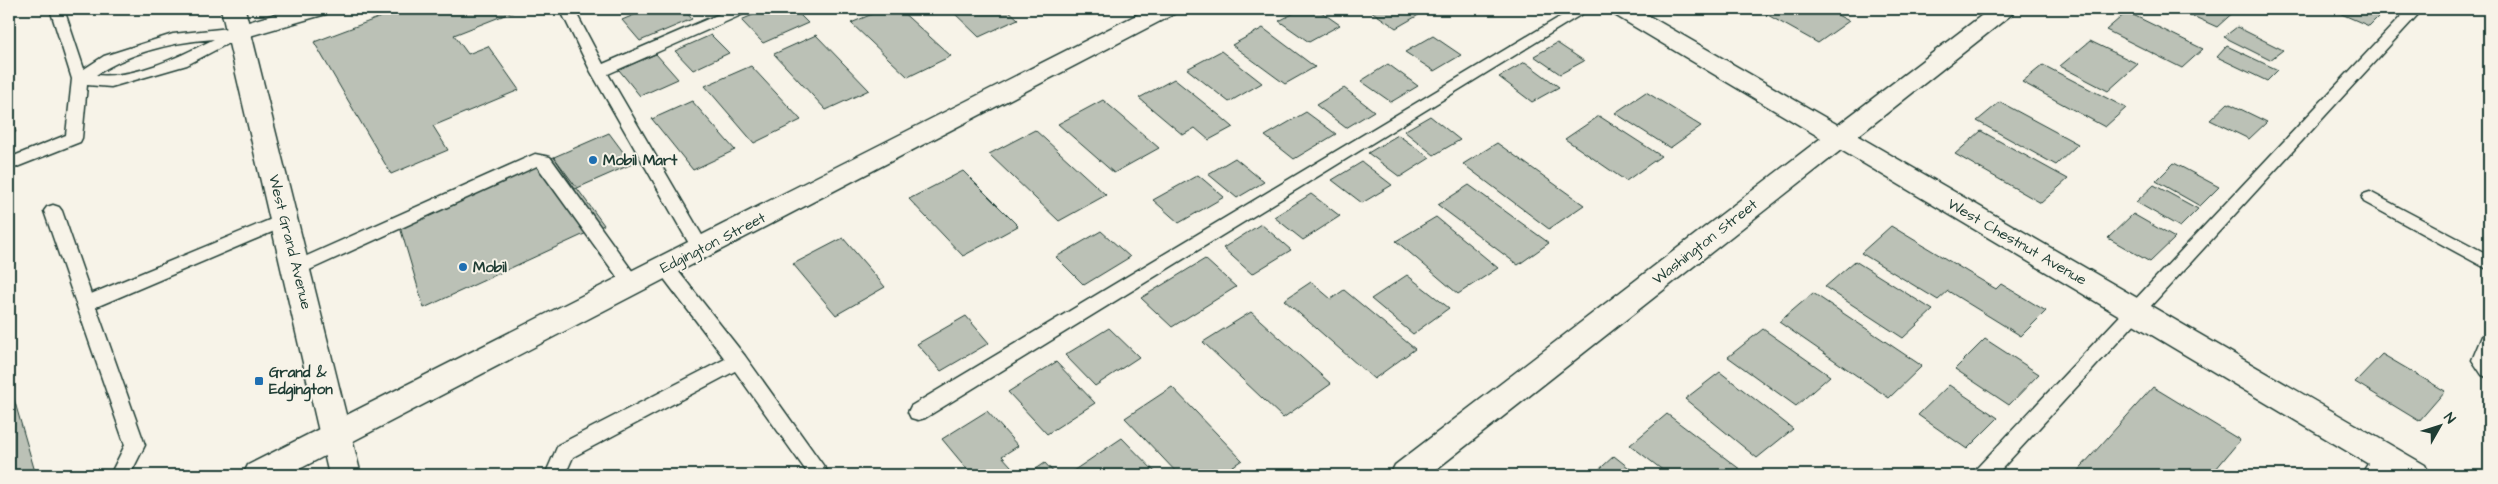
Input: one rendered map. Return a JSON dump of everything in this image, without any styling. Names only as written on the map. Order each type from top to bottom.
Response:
[{"type":"street","points":[[236,21],[318,9]]},
{"type":"street","name":"Edgington Street","points":[[258,475],[1166,9]]},
{"type":"street","name":"West Chestnut Avenue","points":[[1621,9],[2135,312],[2377,466],[2414,475]]},
{"type":"street","name":"Washington Street","points":[[1406,475],[2004,9]]},
{"type":"street","name":"West Grand Avenue","points":[[236,21],[346,475]]},
{"type":"lane","points":[[9,164],[74,138],[80,78],[57,9]]},
{"type":"lane","points":[[567,9],[599,72],[701,249]]},
{"type":"lane","points":[[599,72],[743,9]]},
{"type":"lane","points":[[918,412],[1583,9]]},
{"type":"lane","points":[[1983,475],[2416,9]]},
{"type":"lane","points":[[80,78],[111,82],[182,62],[236,21]]},
{"type":"lane","points":[[80,78],[109,59],[178,36],[236,21]]},
{"type":"lane","points":[[297,268],[534,160],[544,161],[632,284]]},
{"type":"lane","points":[[2370,198],[2489,263]]},
{"type":"lane","points":[[53,211],[135,445],[120,475]]},
{"type":"lane","points":[[85,304],[285,220]]},
{"type":"lane","points":[[665,267],[738,361],[820,475]]},
{"type":"lane","points":[[2489,341],[2481,360],[2489,370]]},
{"type":"lane","points":[[554,475],[566,451],[738,361]]},
{"type":"building","points":[[402,9],[520,9],[454,35],[468,54],[488,46],[519,90],[433,126],[448,150],[391,174],[314,42]]},
{"type":"building","points":[[648,9],[683,9],[692,19],[640,41],[622,20]]},
{"type":"building","points":[[767,9],[794,9],[808,23],[763,43],[741,20]]},
{"type":"building","points":[[884,9],[899,9],[951,56],[908,77],[851,23]]},
{"type":"building","points":[[950,9],[1007,9],[1018,19],[979,37]]},
{"type":"building","points":[[1302,9],[1317,9],[1340,25],[1309,42],[1279,21]]},
{"type":"building","points":[[1368,9],[1429,9],[1396,28]]},
{"type":"building","points":[[1757,9],[1826,9],[1849,21],[1818,43]]},
{"type":"building","points":[[2177,9],[2237,9],[2217,27]]},
{"type":"building","points":[[2330,9],[2366,9],[2380,15],[2369,26]]},
{"type":"building","points":[[2127,12],[2203,49],[2182,68],[2106,30]]},
{"type":"building","points":[[2237,27],[2283,50],[2270,60],[2224,37]]},
{"type":"building","points":[[1263,28],[1315,67],[1285,84],[1232,45]]},
{"type":"building","points":[[711,35],[729,53],[693,70],[675,51]]},
{"type":"building","points":[[816,35],[869,90],[826,110],[774,54]]},
{"type":"building","points":[[1433,36],[1461,55],[1434,71],[1405,52]]},
{"type":"building","points":[[2090,41],[2138,64],[2108,91],[2060,66]]},
{"type":"building","points":[[1557,43],[1584,61],[1560,74],[1534,56]]},
{"type":"building","points":[[2227,46],[2278,70],[2267,81],[2217,57]]},
{"type":"building","points":[[1221,51],[1262,83],[1229,102],[1187,69]]},
{"type":"building","points":[[656,54],[678,79],[640,96],[619,70]]},
{"type":"building","points":[[1525,62],[1559,87],[1532,102],[1499,77]]},
{"type":"building","points":[[1388,64],[1418,86],[1391,102],[1361,81]]},
{"type":"building","points":[[2043,65],[2126,108],[2105,127],[2022,82]]},
{"type":"building","points":[[751,66],[801,120],[754,143],[705,86]]},
{"type":"building","points":[[1174,79],[1233,127],[1209,140],[1195,128],[1183,135],[1139,98]]},
{"type":"building","points":[[1344,88],[1374,111],[1346,128],[1316,105]]},
{"type":"building","points":[[1646,92],[1701,126],[1670,148],[1615,113]]},
{"type":"building","points":[[1103,100],[1159,148],[1114,173],[1058,124]]},
{"type":"building","points":[[692,101],[735,150],[693,170],[652,119]]},
{"type":"building","points":[[2000,102],[2078,144],[2056,165],[1977,121]]},
{"type":"building","points":[[2228,103],[2267,122],[2249,139],[2210,120]]},
{"type":"building","points":[[1306,112],[1336,134],[1294,159],[1265,136]]},
{"type":"building","points":[[9,113],[16,132],[9,134]]},
{"type":"building","points":[[1430,116],[1460,140],[1434,155],[1404,131]]},
{"type":"building","points":[[1599,116],[1661,156],[1626,181],[1565,139]]},
{"type":"building","points":[[1035,130],[1106,195],[1059,221],[989,154]]},
{"type":"building","points":[[1981,131],[2068,179],[2041,203],[1955,154]]},
{"type":"building","name":"Mobil Mart","points":[[609,133],[632,164],[575,189],[554,157]]},
{"type":"building","points":[[1398,135],[1430,158],[1400,177],[1368,153]]},
{"type":"building","points":[[1497,143],[1584,205],[1549,229],[1463,164]]},
{"type":"building","name":"Mobil","points":[[554,157],[604,225],[424,308],[397,217]]},
{"type":"building","points":[[1235,158],[1264,182],[1237,198],[1208,174]]},
{"type":"building","points":[[1362,162],[1392,185],[1362,203],[1332,180]]},
{"type":"building","points":[[2174,163],[2219,187],[2200,206],[2156,181]]},
{"type":"building","points":[[963,171],[1018,226],[963,256],[909,199]]},
{"type":"building","points":[[1198,175],[1224,197],[1179,223],[1153,200]]},
{"type":"building","points":[[1469,185],[1549,243],[1518,265],[1438,205]]},
{"type":"building","points":[[2154,185],[2198,209],[2180,227],[2136,202]]},
{"type":"building","points":[[1311,194],[1340,216],[1303,240],[1274,217]]},
{"type":"building","points":[[2133,214],[2175,238],[2150,262],[2108,238]]},
{"type":"building","points":[[1436,217],[1498,268],[1458,294],[1396,241]]},
{"type":"building","points":[[1261,224],[1291,250],[1252,274],[1223,248]]},
{"type":"building","points":[[1891,226],[1996,289],[2001,284],[2046,311],[2021,336],[1948,291],[1938,300],[1861,253]]},
{"type":"building","points":[[1101,231],[1130,257],[1084,285],[1056,257]]},
{"type":"building","points":[[843,238],[885,287],[836,315],[793,264]]},
{"type":"building","points":[[1205,259],[1236,287],[1172,327],[1141,298]]},
{"type":"building","points":[[1855,261],[1933,310],[1903,338],[1825,287]]},
{"type":"building","points":[[1407,275],[1449,308],[1413,334],[1371,299]]},
{"type":"building","points":[[1311,282],[1331,299],[1344,290],[1415,349],[1374,379],[1284,300]]},
{"type":"building","points":[[1813,293],[1922,366],[1889,398],[1779,322]]},
{"type":"building","points":[[1251,312],[1331,384],[1283,418],[1203,342]]},
{"type":"building","points":[[966,316],[989,343],[941,371],[917,344]]},
{"type":"building","points":[[1109,328],[1139,357],[1095,386],[1065,355]]},
{"type":"building","points":[[1763,329],[1830,376],[1796,406],[1728,357]]},
{"type":"building","points":[[1985,339],[2039,374],[2009,405],[1955,369]]},
{"type":"building","points":[[2382,354],[2445,391],[2419,421],[2355,382]]},
{"type":"building","points":[[1056,362],[1095,403],[1047,434],[1008,392]]},
{"type":"building","points":[[1720,372],[1793,429],[1757,458],[1685,399]]},
{"type":"building","points":[[9,382],[36,475],[9,475]]},
{"type":"building","points":[[1949,385],[1998,418],[1967,449],[1918,415]]},
{"type":"building","points":[[1172,387],[1242,460],[1220,475],[1179,475],[1125,418]]},
{"type":"building","points":[[2153,387],[2240,440],[2211,475],[2074,475]]},
{"type":"building","points":[[987,411],[1018,446],[1002,456],[1019,475],[972,475],[942,439]]},
{"type":"building","points":[[1667,414],[1745,473],[1743,475],[1669,475],[1630,445]]},
{"type":"building","points":[[1122,438],[1158,475],[1077,475],[1073,471]]},
{"type":"building","points":[[1614,456],[1638,475],[1593,475]]},
{"type":"building","points":[[1045,463],[1056,475],[1027,475]]},
{"type":"place","name":"Mobil Mart","points":[[593,160]]},
{"type":"place","name":"Mobil","points":[[463,267]]},
{"type":"place","name":"Grand & Edgington","points":[[259,381]]}]
